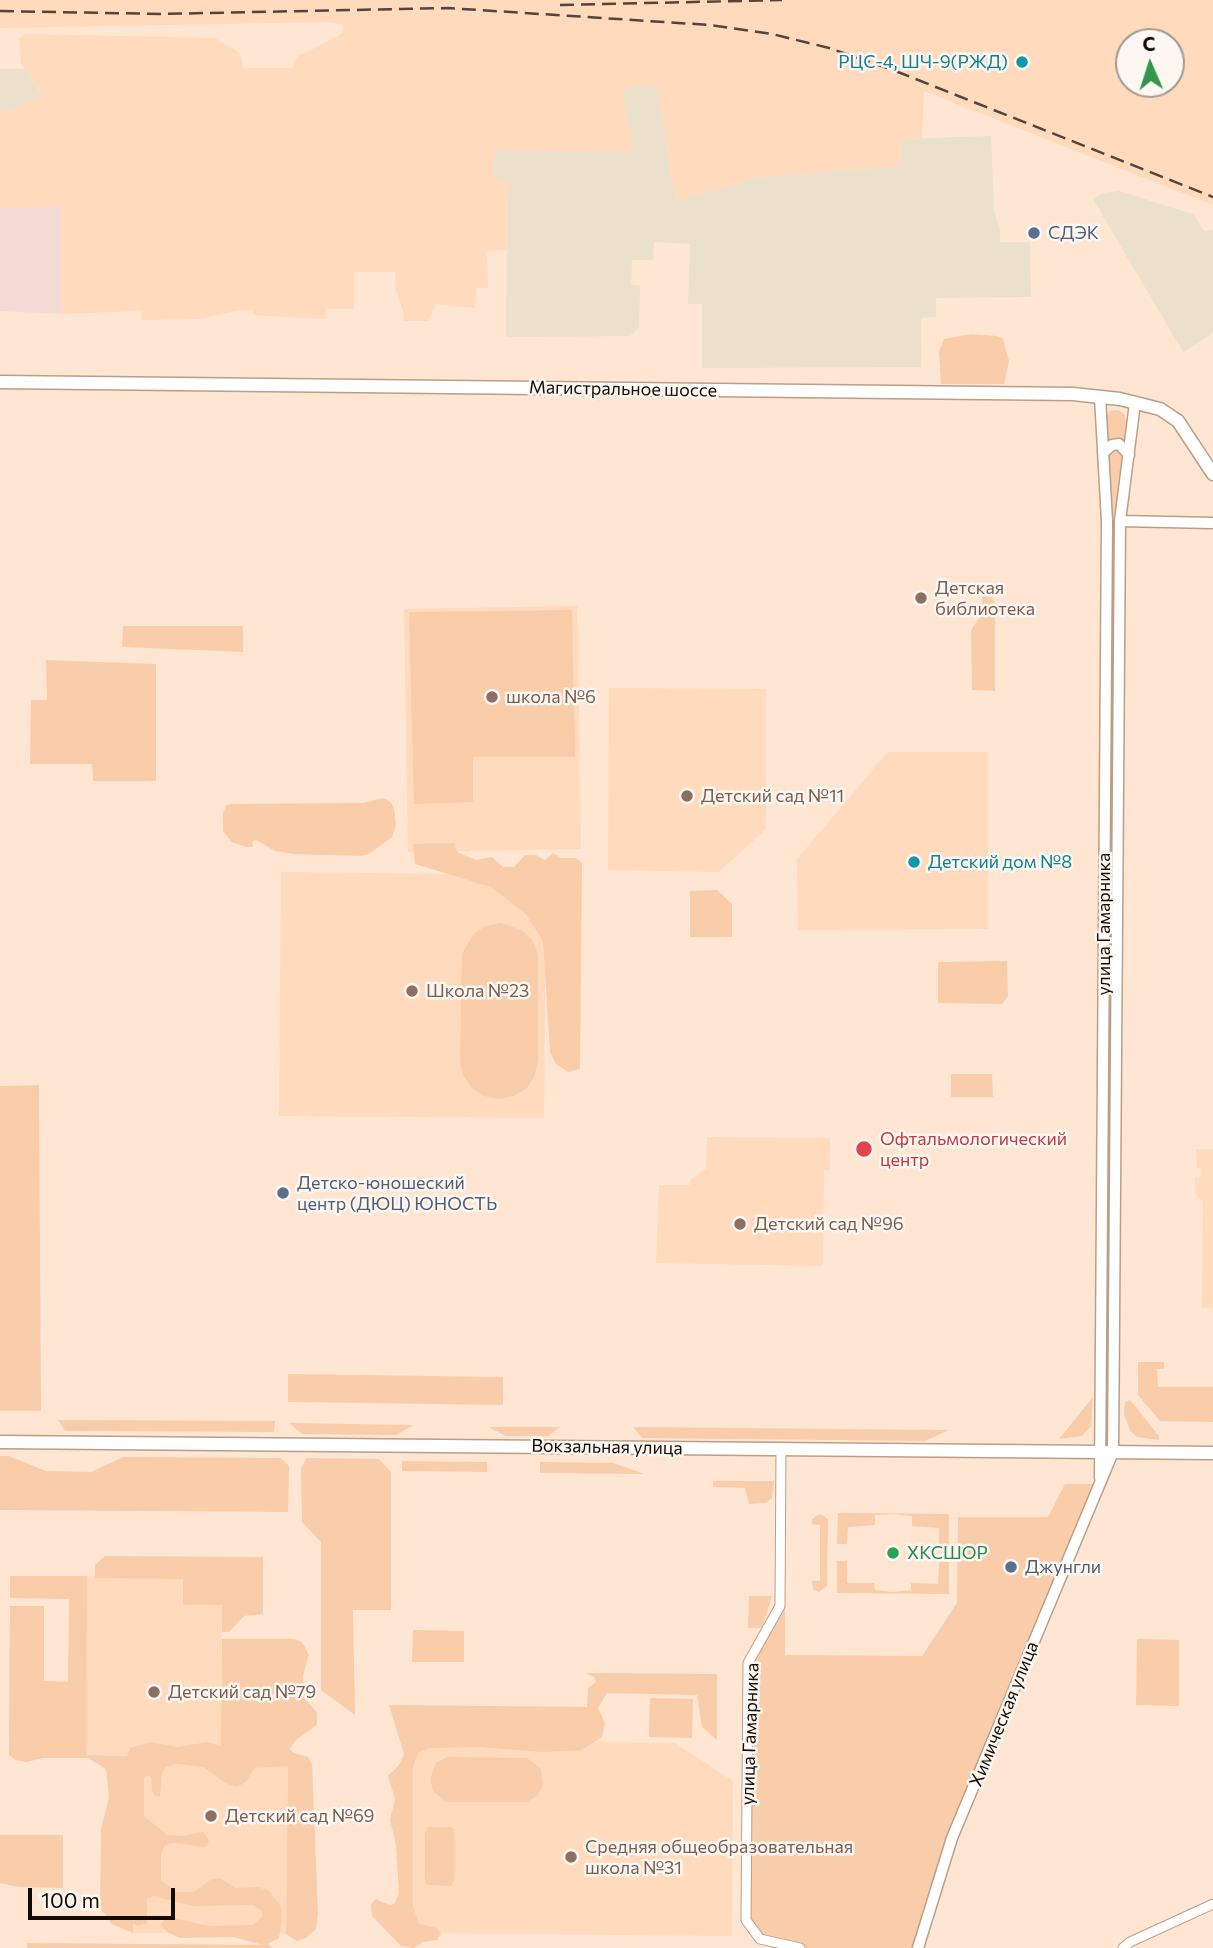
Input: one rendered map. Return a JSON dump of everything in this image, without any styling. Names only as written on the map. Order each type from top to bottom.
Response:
[{"type":"main road","name":"Магистральное шоссе","points":[[0,382],[1073,394],[1160,409],[1178,421],[1213,474]]},
{"type":"main road","name":"Вокзальная улица","points":[[0,1442],[1213,1453]]},
{"type":"street","name":"улица Гамарника","points":[[1100,397],[1107,521],[1107,1452]]},
{"type":"street","name":"улица Гамарника","points":[[1107,1452],[1120,521],[1135,403]]},
{"type":"street","points":[[1103,453],[1112,445],[1119,444],[1129,455]]},
{"type":"street","points":[[1120,521],[1213,523]]},
{"type":"street","name":"улица Гамарника","points":[[781,1449],[779,1606],[748,1663],[746,1920],[760,1939],[800,1948]]},
{"type":"street","name":"Химическая улица","points":[[918,1948],[953,1838],[1100,1484],[1107,1452]]},
{"type":"street","points":[[1124,1948],[1130,1942],[1213,1904]]},
{"type":"shaded area","points":[[0,0],[1213,0],[1213,205],[924,91],[922,138],[902,139],[901,166],[759,177],[676,201],[657,87],[632,86],[623,89],[633,152],[494,150],[494,180],[507,180],[506,250],[487,251],[488,288],[477,288],[475,308],[436,304],[428,321],[403,321],[395,272],[354,272],[354,309],[326,309],[325,319],[253,315],[253,310],[199,319],[142,320],[141,311],[62,314],[62,207],[0,208],[0,113],[43,96],[21,63],[19,39],[26,34],[215,38],[239,52],[244,68],[292,68],[297,57],[342,34],[343,25],[329,22],[0,28]]},
{"type":"shaded area","points":[[0,69],[25,69],[43,97],[0,113]]},
{"type":"shaded area","points":[[632,86],[657,86],[676,201],[759,177],[901,166],[902,139],[991,136],[994,211],[1000,242],[1030,242],[1031,297],[936,298],[936,317],[921,318],[921,367],[702,368],[702,304],[688,304],[690,244],[654,242],[653,260],[632,260],[631,285],[640,286],[639,327],[630,336],[506,337],[507,180],[494,180],[494,149],[632,152],[622,89]]},
{"type":"shaded area","points":[[1119,191],[1193,214],[1204,231],[1213,230],[1213,333],[1183,352],[1093,199],[1103,193]]},
{"type":"shaded area","points":[[63,207],[62,314],[0,311],[0,208]]},
{"type":"shaded area","points":[[971,334],[1003,339],[1009,361],[1004,384],[941,384],[939,351],[944,339]]},
{"type":"shaded area","points":[[1118,410],[1124,414],[1126,420],[1117,521],[1112,804],[1109,803],[1106,417],[1110,411]]},
{"type":"shaded area","points":[[988,594],[995,602],[995,691],[972,690],[971,630],[982,614],[982,595]]},
{"type":"shaded area","name":"школа №6","points":[[577,606],[581,849],[408,852],[404,609]]},
{"type":"shaded area","name":"школа №6","points":[[572,610],[575,757],[473,757],[473,802],[414,804],[409,612]]},
{"type":"shaded area","points":[[123,626],[243,626],[243,652],[122,647]]},
{"type":"shaded area","points":[[46,660],[156,664],[156,781],[93,781],[92,764],[30,764],[31,700],[47,700]]},
{"type":"shaded area","name":"Детский сад №11","points":[[609,688],[766,689],[766,829],[719,872],[608,870]]},
{"type":"shaded area","points":[[888,752],[988,752],[988,929],[798,930],[797,859]]},
{"type":"shaded area","points":[[383,798],[391,802],[394,809],[396,825],[392,837],[369,854],[361,856],[293,854],[275,851],[256,840],[252,842],[253,847],[246,847],[232,842],[223,831],[226,805],[364,803]]},
{"type":"shaded area","points":[[454,843],[457,852],[476,860],[492,857],[503,867],[514,867],[525,855],[536,855],[545,860],[553,853],[561,858],[576,858],[582,863],[580,1069],[568,1072],[556,1064],[550,1052],[543,941],[526,914],[491,887],[415,864],[413,844]]},
{"type":"shaded area","name":"Школа №23","points":[[281,872],[546,875],[544,1118],[279,1116]]},
{"type":"shaded area","points":[[717,890],[732,904],[732,937],[690,937],[690,891]]},
{"type":"shaded area","points":[[500,923],[522,930],[533,941],[538,955],[538,1060],[535,1075],[527,1088],[514,1096],[499,1099],[484,1096],[471,1087],[463,1075],[460,1060],[462,954],[473,935],[485,926]]},
{"type":"shaded area","points":[[1007,961],[1008,996],[1002,1004],[938,1003],[938,962]]},
{"type":"shaded area","points":[[951,1074],[992,1074],[993,1097],[951,1097]]},
{"type":"shaded area","points":[[39,1085],[41,1411],[0,1411],[0,1086]]},
{"type":"shaded area","name":"Детский сад №96","points":[[707,1137],[830,1138],[830,1170],[824,1170],[823,1266],[656,1263],[659,1185],[690,1185],[691,1179],[706,1169]]},
{"type":"shaded area","points":[[1196,1149],[1213,1149],[1213,1308],[1202,1308],[1203,1202],[1196,1195],[1195,1177],[1202,1176],[1201,1168],[1197,1168]]},
{"type":"shaded area","points":[[1138,1362],[1164,1362],[1164,1369],[1157,1369],[1158,1387],[1213,1387],[1213,1422],[1160,1421],[1138,1395]]},
{"type":"shaded area","points":[[288,1374],[503,1377],[503,1405],[288,1402]]},
{"type":"shaded area","points":[[1093,1397],[1091,1426],[1082,1436],[1059,1439]]},
{"type":"shaded area","points":[[1130,1400],[1159,1436],[1159,1440],[1137,1437],[1130,1431],[1124,1414],[1125,1402]]},
{"type":"shaded area","points":[[58,1420],[275,1422],[274,1432],[65,1431]]},
{"type":"shaded area","points":[[289,1423],[414,1425],[396,1435],[302,1434]]},
{"type":"shaded area","points":[[488,1427],[560,1427],[548,1436],[506,1436]]},
{"type":"shaded area","points":[[634,1428],[949,1430],[925,1441],[642,1438]]},
{"type":"shaded area","points":[[0,1456],[9,1456],[46,1471],[91,1472],[123,1457],[281,1458],[289,1466],[288,1512],[0,1510]]},
{"type":"shaded area","points":[[307,1458],[379,1459],[391,1472],[391,1610],[353,1610],[355,1715],[321,1690],[321,1542],[302,1522],[301,1468]]},
{"type":"shaded area","points":[[402,1461],[487,1462],[487,1472],[402,1471]]},
{"type":"shaded area","points":[[540,1462],[613,1463],[645,1474],[540,1473]]},
{"type":"shaded area","points":[[713,1481],[774,1481],[772,1498],[766,1503],[749,1504],[745,1488],[713,1487]]},
{"type":"shaded area","points":[[1065,1484],[1100,1484],[952,1838],[918,1948],[800,1948],[760,1939],[746,1920],[748,1663],[780,1606],[785,1606],[785,1655],[922,1656],[957,1603],[958,1517],[1048,1517]]},
{"type":"shaded area","points":[[838,1513],[949,1514],[949,1545],[939,1544],[939,1528],[912,1526],[912,1516],[893,1514],[875,1515],[875,1525],[848,1527],[847,1544],[837,1544]]},
{"type":"shaded area","points":[[820,1514],[828,1519],[827,1586],[819,1592],[813,1589],[812,1581],[820,1581],[820,1525],[812,1524],[812,1519]]},
{"type":"shaded area","points":[[105,1556],[263,1557],[263,1614],[244,1616],[229,1632],[222,1632],[222,1605],[183,1605],[183,1579],[95,1578],[95,1565]]},
{"type":"shaded area","points":[[837,1561],[847,1561],[847,1583],[874,1583],[875,1590],[893,1592],[911,1590],[911,1583],[938,1584],[939,1562],[949,1562],[949,1594],[837,1593]]},
{"type":"shaded area","points":[[10,1576],[87,1576],[86,1755],[127,1756],[130,1748],[150,1742],[177,1747],[208,1742],[221,1746],[222,1639],[294,1639],[302,1642],[309,1655],[303,1675],[304,1697],[317,1713],[317,1725],[296,1740],[290,1749],[308,1757],[312,1765],[318,1913],[316,1929],[306,1938],[297,1941],[286,1934],[288,1766],[254,1768],[246,1782],[237,1787],[225,1783],[204,1767],[176,1764],[166,1767],[162,1773],[160,1797],[155,1796],[152,1791],[151,1778],[148,1775],[144,1778],[144,1816],[167,1835],[181,1836],[203,1832],[209,1840],[207,1846],[203,1847],[175,1843],[165,1845],[161,1854],[161,1880],[176,1892],[194,1892],[210,1880],[220,1878],[235,1888],[258,1887],[269,1891],[281,1906],[282,1921],[279,1938],[268,1944],[272,1948],[27,1948],[27,1943],[263,1945],[233,1937],[180,1938],[167,1932],[161,1925],[164,1920],[174,1918],[208,1926],[253,1925],[263,1916],[261,1910],[253,1905],[193,1906],[154,1896],[147,1899],[147,1923],[139,1926],[133,1924],[133,1933],[112,1924],[100,1908],[101,1829],[109,1798],[106,1769],[88,1758],[43,1758],[26,1762],[9,1755],[10,1606],[44,1606],[44,1681],[68,1682],[69,1599],[10,1598]]},
{"type":"shaded area","name":"Детский сад №79","points":[[87,1576],[222,1577],[221,1756],[86,1755]]},
{"type":"shaded area","points":[[749,1596],[772,1596],[762,1628],[748,1628]]},
{"type":"shaded area","points":[[413,1630],[464,1631],[464,1662],[412,1662]]},
{"type":"shaded area","points":[[1137,1639],[1179,1640],[1179,1706],[1136,1705]]},
{"type":"shaded area","points":[[585,1673],[717,1674],[717,1740],[702,1727],[697,1695],[607,1693],[598,1708],[605,1723],[602,1737],[581,1750],[543,1752],[478,1747],[429,1748],[418,1753],[413,1766],[413,1907],[419,1924],[437,1928],[441,1934],[437,1940],[423,1942],[414,1948],[401,1946],[372,1916],[371,1905],[375,1899],[390,1905],[395,1903],[399,1894],[396,1845],[390,1820],[395,1799],[388,1776],[399,1765],[404,1754],[389,1705],[587,1707],[588,1688],[596,1682],[594,1677]]},
{"type":"shaded area","points":[[650,1698],[693,1699],[692,1738],[649,1737]]},
{"type":"shaded area","name":"Средняя общеобразовательная школа №31","points":[[410,1740],[675,1743],[733,1781],[732,1936],[408,1933]]},
{"type":"shaded area","points":[[447,1757],[527,1758],[541,1769],[543,1786],[537,1796],[527,1802],[446,1802],[433,1791],[430,1779],[436,1763]]},
{"type":"shaded area","name":"Детский сад №69","points":[[135,1764],[288,1765],[286,1934],[133,1933]]},
{"type":"shaded area","points":[[428,1827],[451,1827],[454,1830],[454,1881],[451,1886],[425,1883],[425,1832]]},
{"type":"shaded area","points":[[0,1835],[63,1835],[63,1888],[19,1887],[0,1883]]},
{"type":"railway","points":[[560,5],[782,0]]},
{"type":"railway","points":[[0,11],[161,14],[448,8],[710,25],[772,34],[829,48],[893,70],[1213,197]]},
{"type":"place","name":"РЦС-4, ШЧ-9(РЖД)","points":[[1022,62]]},
{"type":"place","name":"СДЭК","points":[[1034,233]]},
{"type":"place","name":"Детская библиотека","points":[[921,598]]},
{"type":"place","name":"школа №6","points":[[492,697]]},
{"type":"place","name":"Детский сад №11","points":[[687,796]]},
{"type":"place","name":"Детский дом №8","points":[[914,862]]},
{"type":"place","name":"Школа №23","points":[[412,991]]},
{"type":"place","name":"Офтальмологический центр","points":[[864,1149]]},
{"type":"place","name":"Детско-юношеский центр (ДЮЦ) ЮНОСТЬ","points":[[283,1193]]},
{"type":"place","name":"Детский сад №96","points":[[740,1224]]},
{"type":"place","name":"ХКСШОР","points":[[893,1553]]},
{"type":"place","name":"Джунгли","points":[[1011,1567]]},
{"type":"place","name":"Детский сад №79","points":[[154,1692]]},
{"type":"place","name":"Детский сад №69","points":[[211,1816]]},
{"type":"place","name":"Средняя общеобразовательная школа №31","points":[[571,1857]]}]
